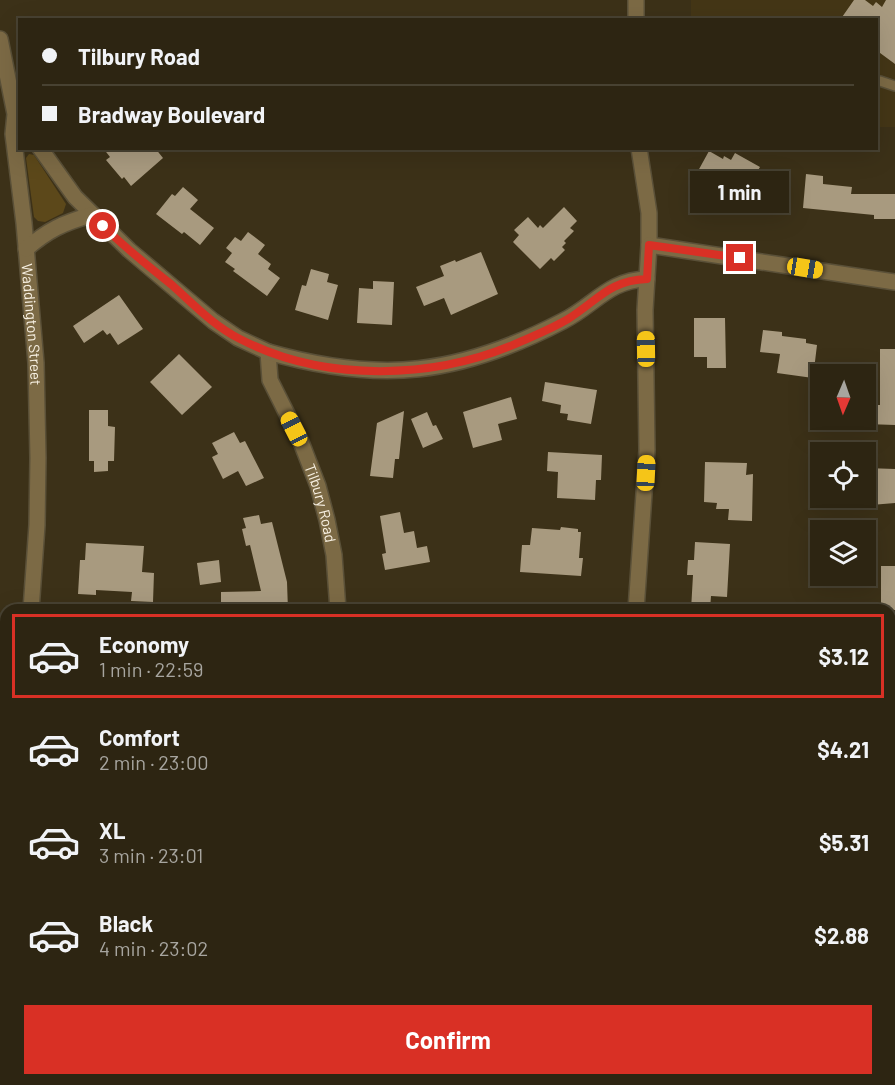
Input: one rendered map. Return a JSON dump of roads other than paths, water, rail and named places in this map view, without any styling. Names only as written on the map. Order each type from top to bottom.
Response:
[{"type":"street","points":[[636,0],[636,18]]},
{"type":"street","name":"Waddington Street","points":[[0,39],[17,116],[14,145],[36,363],[37,525],[31,604]]},
{"type":"street","points":[[41,150],[69,190],[92,215],[129,250],[213,321],[238,338],[268,352],[302,361],[375,371],[416,370],[445,365],[500,351],[567,319],[610,288],[630,280],[647,279]]},
{"type":"street","points":[[636,604],[647,450],[645,310],[649,245],[649,213],[639,150]]},
{"type":"street","points":[[26,249],[43,234],[60,225],[92,215]]},
{"type":"street","points":[[649,245],[895,282]]},
{"type":"street","name":"Tilbury Road","points":[[268,352],[270,380],[301,442],[318,486],[334,555],[338,604]]},
{"type":"lane","points":[[880,81],[895,86]]}]
